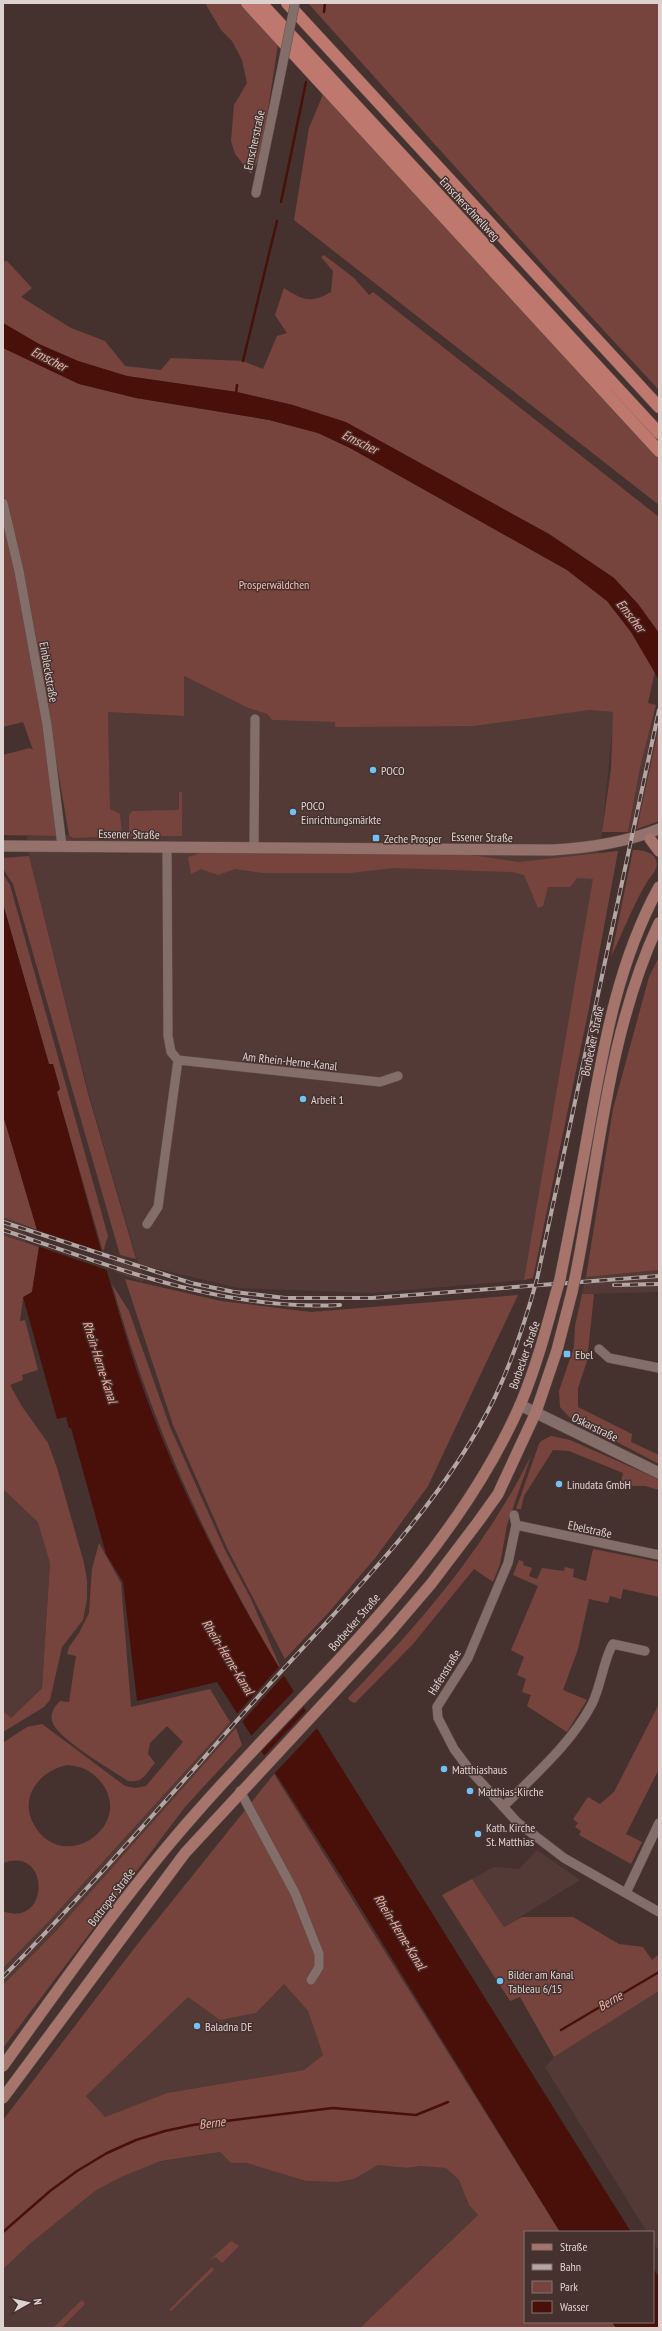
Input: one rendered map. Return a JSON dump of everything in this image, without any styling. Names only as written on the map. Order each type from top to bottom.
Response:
[{"type":"highway","points":[[247,3],[659,450]]},
{"type":"highway","name":"Emscherschnellweg","points":[[261,3],[659,433]]},
{"type":"highway","points":[[287,3],[659,407]]},
{"type":"main road","name":"Essener Straße","points":[[3,846],[552,850],[592,847],[637,838],[659,830]]},
{"type":"main road","name":"Essener Straße","points":[[637,838],[655,839]]},
{"type":"main road","points":[[655,839],[659,850]]},
{"type":"main road","name":"Borbecker Straße","points":[[250,1753],[327,1672],[408,1580],[476,1487],[520,1405],[540,1355],[560,1279],[608,1026],[629,952],[659,887]]},
{"type":"main road","points":[[3,2098],[184,1853],[259,1770],[318,1710],[431,1584],[498,1494],[536,1412],[557,1350],[575,1278],[619,1039],[635,981],[659,923]]},
{"type":"main road","name":"Bottroper Straße","points":[[3,2066],[165,1847],[250,1753]]},
{"type":"street","name":"Emscherstraße","points":[[256,193],[295,3]]},
{"type":"street","name":"Einbleckstraße","points":[[3,503],[19,571],[47,726],[62,846]]},
{"type":"street","points":[[254,847],[255,719]]},
{"type":"street","points":[[147,1224],[158,1207],[178,1060],[171,1052],[168,1036],[167,848]]},
{"type":"street","name":"Am Rhein-Herne-Kanal","points":[[178,1060],[380,1082],[398,1076]]},
{"type":"street","points":[[599,1349],[609,1358],[659,1368]]},
{"type":"street","name":"Oskarstraße","points":[[520,1405],[659,1472]]},
{"type":"street","name":"Hafenstraße","points":[[514,1515],[516,1525],[508,1563],[468,1658],[437,1707],[436,1712],[441,1726],[454,1748],[502,1807],[553,1850],[589,1873],[659,1912]]},
{"type":"street","name":"Ebelstraße","points":[[516,1525],[659,1555]]},
{"type":"street","points":[[502,1807],[562,1746],[580,1724],[601,1684],[610,1650],[614,1644],[645,1651]]},
{"type":"street","points":[[240,1791],[295,1893],[319,1954],[318,1967],[311,1980]]},
{"type":"street","points":[[626,1893],[659,1823]]},
{"type":"shaded area","points":[[183,676],[246,707],[267,714],[272,720],[335,722],[335,727],[589,710],[614,712],[602,832],[524,1280],[372,1293],[238,1288],[142,1265],[143,1282],[116,1272],[118,1266],[113,1264],[115,1256],[138,1263],[88,1091],[29,856],[27,836],[69,835],[73,838],[110,809],[108,712],[184,716]]},
{"type":"shaded area","points":[[654,715],[659,716],[659,727],[649,783],[637,829],[628,832],[640,768]]},
{"type":"shaded area","points":[[3,1217],[24,1226],[22,1232],[27,1234],[25,1242],[3,1235]]},
{"type":"shaded area","points":[[659,1270],[659,1292],[582,1294],[586,1277]]},
{"type":"shaded area","points":[[3,1485],[39,1522],[50,1562],[42,1687],[11,1718],[3,1711]]},
{"type":"shaded area","points":[[230,1722],[236,1728],[57,1930],[3,1985],[3,1968],[50,1920]]},
{"type":"shaded area","points":[[537,1850],[580,1880],[504,1927],[472,1879],[494,1867],[519,1869]]},
{"type":"shaded area","points":[[284,1984],[308,2011],[323,2055],[304,2070],[167,2093],[105,2117],[86,2096],[188,1997],[220,2020],[256,2013]]},
{"type":"shaded area","points":[[659,1991],[659,2251],[654,2244],[654,2231],[646,2231],[545,2067],[554,2057]]},
{"type":"shaded area","points":[[220,2152],[231,2163],[247,2163],[306,2181],[337,2182],[354,2179],[378,2165],[407,2168],[420,2166],[446,2168],[459,2180],[469,2205],[478,2215],[360,2328],[3,2328],[3,2269],[31,2243],[95,2191],[121,2177],[158,2162]]},
{"type":"green space","points":[[205,3],[242,3],[278,44],[261,155],[251,174],[235,154],[231,141],[234,105],[247,83],[242,60],[232,41],[221,30]]},
{"type":"green space","points":[[308,3],[659,3],[659,390],[544,266]]},
{"type":"green space","points":[[324,92],[659,457],[659,505],[294,220],[309,128]]},
{"type":"green space","points":[[324,255],[354,278],[369,295],[373,292],[659,517],[659,633],[638,604],[614,578],[549,534],[466,489],[293,405],[237,392],[127,376],[78,361],[39,344],[3,323],[3,261],[7,261],[32,288],[21,297],[71,328],[105,341],[125,366],[161,370],[171,358],[243,361],[263,369],[277,336],[287,333],[275,315],[284,288],[302,298],[307,299],[318,298],[331,292],[333,271],[321,257]]},
{"type":"green space","name":"Prosperwäldchen","points":[[3,348],[79,384],[136,398],[269,420],[318,433],[350,448],[567,570],[607,601],[631,632],[655,671],[648,703],[656,705],[640,768],[628,832],[602,832],[611,769],[613,712],[589,710],[473,726],[335,727],[335,722],[272,720],[267,714],[246,707],[184,676],[184,716],[108,712],[110,809],[120,814],[122,836],[73,838],[69,835],[56,759],[61,836],[3,835],[3,755],[30,748],[33,750],[23,722],[3,727],[3,499],[7,501],[3,496]]},
{"type":"green space","points":[[659,727],[659,821],[637,829]]},
{"type":"green space","points":[[179,792],[182,792],[182,836],[129,836],[129,815],[132,811],[179,810]]},
{"type":"green space","points":[[633,850],[650,853],[657,863],[654,872],[637,900],[611,957]]},
{"type":"green space","points":[[618,851],[589,1008],[533,1278],[524,1280],[593,879],[577,878],[570,887],[548,887],[543,906],[538,908],[524,875],[513,872],[393,868],[351,873],[263,873],[235,869],[218,875],[201,869],[191,874],[188,857],[204,852],[464,854],[519,862]]},
{"type":"green space","points":[[29,856],[87,1090],[136,1259],[120,1255],[13,884],[3,869],[3,858]]},
{"type":"green space","points":[[3,874],[10,885],[108,1236],[103,1252],[57,1092],[60,1089],[53,1064],[49,1064],[3,904]]},
{"type":"green space","points":[[659,957],[659,1270],[586,1277],[613,1109],[649,977]]},
{"type":"green space","points":[[3,1115],[37,1230],[3,1217]]},
{"type":"green space","points":[[3,1235],[39,1247],[32,1292],[23,1298],[20,1321],[25,1320],[38,1370],[22,1375],[23,1380],[10,1385],[21,1405],[48,1443],[57,1468],[84,1563],[87,1581],[87,1599],[83,1620],[62,1647],[50,1700],[44,1707],[3,1732],[3,1711],[11,1718],[42,1688],[50,1563],[38,1522],[3,1489]]},
{"type":"green space","points":[[125,1279],[221,1301],[311,1312],[518,1295],[428,1486],[376,1557],[329,1612],[285,1659],[227,1548],[173,1425]]},
{"type":"green space","points":[[112,1284],[129,1311],[170,1427],[225,1550],[251,1599],[283,1674],[230,1580],[184,1485],[145,1387]]},
{"type":"green space","points":[[582,1294],[594,1294],[587,1361],[578,1388],[578,1407],[632,1434],[631,1442],[659,1455],[659,1464],[569,1417],[560,1407],[559,1391],[574,1347],[575,1326]]},
{"type":"green space","points":[[551,1436],[570,1440],[658,1479],[659,1490],[645,1486],[620,1486],[623,1473],[569,1451],[553,1450],[524,1496],[521,1509],[516,1509],[539,1444],[541,1441]]},
{"type":"green space","points":[[531,1456],[507,1525],[500,1564],[493,1582],[474,1569],[413,1644],[355,1703],[350,1701],[348,1698],[400,1642],[449,1584],[493,1523]]},
{"type":"green space","points":[[99,1543],[121,1583],[131,1707],[210,1689],[230,1722],[50,1920],[3,1968],[3,1911],[18,1914],[29,1909],[36,1899],[39,1887],[37,1875],[30,1866],[19,1861],[3,1863],[4,1742],[27,1727],[42,1724],[125,1786],[135,1788],[146,1786],[183,1742],[167,1726],[150,1743],[148,1754],[155,1763],[144,1777],[138,1781],[128,1781],[74,1745],[63,1736],[52,1721],[52,1712],[58,1703],[60,1701],[69,1702],[76,1656],[67,1654],[69,1647],[79,1633],[89,1613],[92,1569]],"holes":[[[67,1765],[86,1770],[101,1782],[109,1799],[109,1815],[102,1829],[91,1839],[76,1845],[60,1846],[45,1839],[33,1823],[29,1813],[29,1803],[31,1794],[41,1778],[58,1768]]]},
{"type":"green space","points":[[593,1549],[659,1562],[659,1597],[623,1589],[621,1599],[610,1596],[608,1603],[589,1599],[578,1649],[563,1690],[587,1700],[567,1732],[527,1706],[531,1695],[522,1692],[526,1679],[517,1675],[524,1657],[511,1650],[538,1586],[513,1575],[519,1560],[524,1562],[523,1565],[532,1568],[529,1576],[537,1579],[542,1568],[564,1571],[565,1567],[574,1569],[573,1577],[586,1581]]},
{"type":"green space","points":[[659,1704],[659,1769],[626,1834],[642,1842],[631,1864],[579,1835],[581,1831],[575,1827],[578,1823],[573,1819],[588,1797],[600,1804],[614,1792]]},
{"type":"green space","points":[[236,1728],[242,1745],[185,1807],[3,2048],[3,1985],[57,1930]]},
{"type":"green space","points":[[274,1774],[559,2231],[524,2231],[524,2323],[613,2323],[616,2328],[360,2328],[478,2215],[469,2205],[459,2180],[446,2168],[420,2166],[407,2168],[378,2165],[354,2179],[337,2182],[306,2181],[247,2163],[231,2163],[220,2152],[161,2161],[121,2177],[95,2191],[31,2243],[3,2269],[3,2120],[136,1946]],"holes":[[[284,1984],[308,2011],[323,2055],[304,2070],[167,2093],[105,2117],[86,2096],[188,1997],[220,2020],[256,2013]]]},
{"type":"green space","points":[[472,1879],[504,1927],[522,1917],[573,1917],[619,1944],[643,1947],[652,1960],[659,1954],[659,1991],[554,2057],[520,1997],[510,2001],[442,1895]]},
{"type":"green space","points":[[231,2241],[239,2246],[222,2263],[216,2257],[210,2260]]},
{"type":"green space","points":[[212,2267],[214,2270],[171,2311],[169,2310]]},
{"type":"green space","points":[[82,2300],[85,2304],[61,2328],[53,2328]]},
{"type":"water","name":"Emscher","points":[[3,323],[39,344],[78,361],[127,376],[237,392],[293,405],[346,422],[549,534],[614,578],[638,604],[659,633],[659,680],[631,632],[607,601],[567,570],[350,448],[318,433],[269,420],[136,398],[79,384],[3,348]]},
{"type":"water","name":"Rhein-Herne-Kanal","points":[[3,904],[49,1064],[53,1064],[60,1089],[57,1092],[131,1353],[161,1437],[179,1478],[218,1558],[260,1636],[630,2231],[559,2231],[343,1879],[217,1682],[137,1701],[123,1582],[106,1554],[71,1428],[69,1428],[66,1417],[57,1419],[23,1297],[32,1292],[39,1247],[37,1230],[3,1115]]},
{"type":"water","points":[[654,2270],[659,2277],[659,2328],[616,2328],[613,2323],[654,2323]]},
{"type":"pier","points":[[34,1229],[105,1253],[110,1271],[37,1246]]},
{"type":"pier","points":[[280,1666],[285,1674],[241,1723],[236,1715]]},
{"type":"pier","points":[[295,1690],[305,1706],[260,1753],[250,1737]]},
{"type":"pier","points":[[307,1710],[318,1727],[274,1774],[263,1757]]},
{"type":"waterway","points":[[324,12],[325,3]]},
{"type":"waterway","points":[[281,202],[306,82]]},
{"type":"waterway","points":[[243,361],[277,221]]},
{"type":"waterway","points":[[236,394],[237,385]]},
{"type":"waterway","name":"Berne","points":[[561,2030],[659,1972]]},
{"type":"waterway","name":"Berne","points":[[3,2232],[50,2191],[77,2171],[107,2153],[136,2140],[165,2131],[193,2125],[333,2108],[416,2115],[448,2102]]},
{"type":"railway","points":[[3,1977],[97,1877],[383,1560],[445,1481],[472,1440],[495,1397],[519,1339],[537,1279],[659,710]]},
{"type":"railway","points":[[3,1222],[191,1283],[234,1292],[285,1298],[372,1298],[659,1276]]},
{"type":"railway","points":[[3,1230],[127,1272],[211,1294],[253,1301],[296,1305],[340,1305]]},
{"type":"railway","points":[[614,1285],[659,1284]]},
{"type":"place","name":"POCO","points":[[373,770]]},
{"type":"place","name":"POCO Einrichtungsmärkte","points":[[293,812]]},
{"type":"place","name":"Zeche Prosper","points":[[376,838]]},
{"type":"place","name":"Arbeit 1","points":[[303,1099]]},
{"type":"place","name":"Ebel","points":[[567,1354]]},
{"type":"place","name":"Linudata GmbH","points":[[559,1484]]},
{"type":"place","name":"Matthiashaus","points":[[444,1769]]},
{"type":"place","name":"Matthias-Kirche","points":[[470,1791]]},
{"type":"place","name":"Kath. Kirche St. Matthias","points":[[478,1834]]},
{"type":"place","name":"Bilder am Kanal Tableau 6/15","points":[[500,1981]]},
{"type":"place","name":"Baladna DE","points":[[197,2026]]}]
